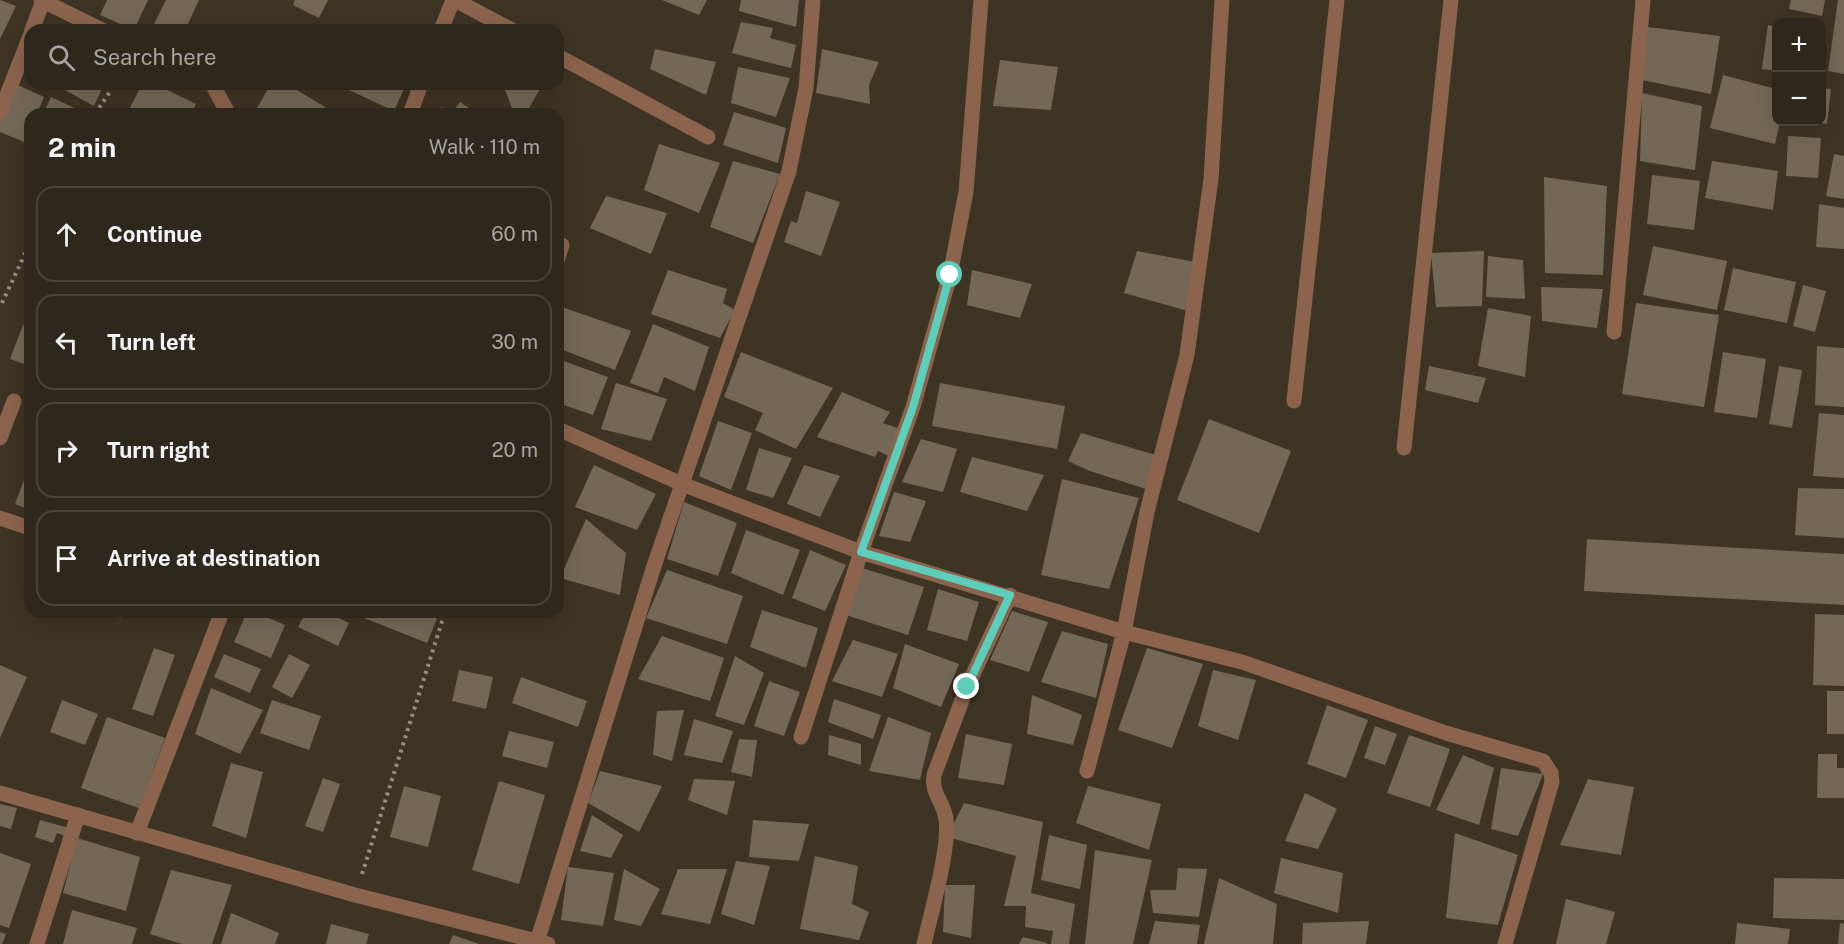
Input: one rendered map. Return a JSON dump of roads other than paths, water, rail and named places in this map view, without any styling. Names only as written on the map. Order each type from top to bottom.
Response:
[{"type":"street","points":[[444,24],[454,0],[500,24]]},
{"type":"street","points":[[0,792],[355,895],[542,943],[599,737],[682,484],[789,171],[806,88],[813,0]]},
{"type":"street","points":[[801,737],[861,552],[913,407],[950,275],[966,192],[981,0]]},
{"type":"street","points":[[1087,771],[1124,632],[1147,512],[1187,355],[1211,179],[1222,0]]},
{"type":"street","points":[[1294,401],[1337,0]]},
{"type":"street","points":[[1404,448],[1451,0]]},
{"type":"street","points":[[1614,332],[1643,0]]},
{"type":"street","points":[[34,24],[42,1],[90,24]]},
{"type":"street","points":[[0,113],[24,51]]},
{"type":"street","points":[[564,59],[708,137]]},
{"type":"street","points":[[215,90],[225,108]]},
{"type":"street","points":[[412,108],[419,90]]},
{"type":"street","points":[[0,438],[14,401]]},
{"type":"street","points":[[564,432],[682,484],[861,552],[1010,595],[1124,632],[1242,662],[1446,732],[1543,761],[1551,773],[1552,782],[1505,944]]},
{"type":"street","points":[[0,518],[24,526]]},
{"type":"street","points":[[924,944],[937,884],[947,820],[935,795],[932,784],[934,775],[967,687],[1010,595]]},
{"type":"street","points":[[137,833],[220,618]]},
{"type":"street","points":[[37,944],[78,815]]}]
